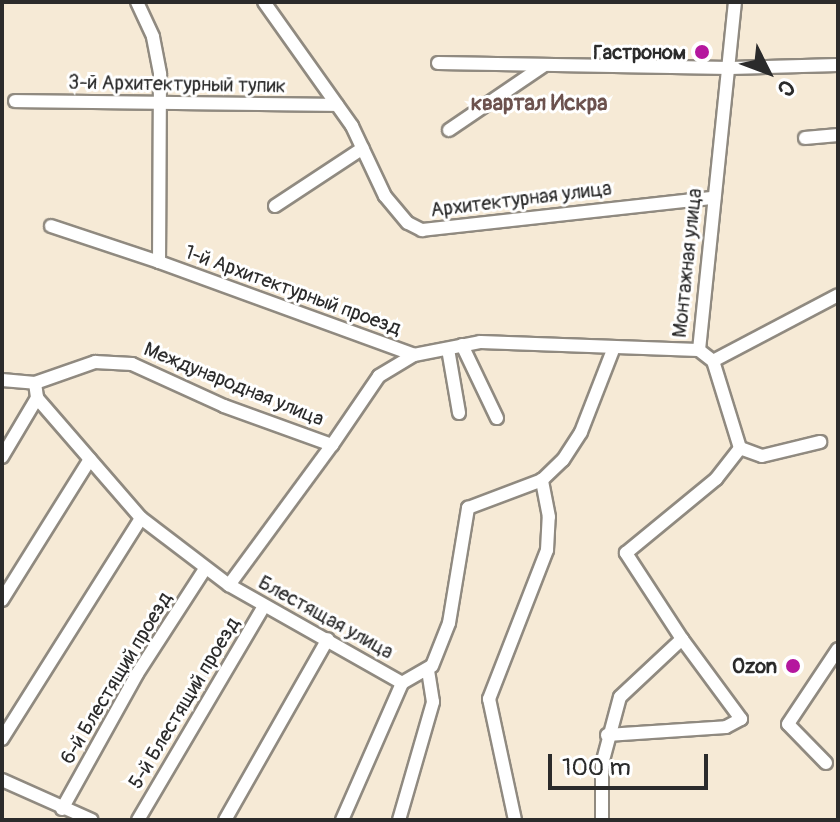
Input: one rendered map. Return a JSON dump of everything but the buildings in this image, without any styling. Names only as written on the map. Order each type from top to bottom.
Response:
[{"type":"street","name":"1-й Архитектурный проезд","points":[[137,2],[159,58],[159,262]]},
{"type":"street","name":"Архитектурная улица","points":[[264,2],[337,105],[363,148],[385,196],[408,223],[422,230],[714,198]]},
{"type":"street","name":"Монтажная улица","points":[[713,361],[699,350],[735,2]]},
{"type":"street","points":[[438,63],[730,68],[838,65]]},
{"type":"street","points":[[449,130],[543,66]]},
{"type":"street","name":"3-й Архитектурный тупик","points":[[15,101],[337,105]]},
{"type":"street","points":[[805,138],[838,135]]},
{"type":"street","points":[[275,206],[363,148]]},
{"type":"street","name":"1-й Архитектурный проезд","points":[[51,226],[414,355]]},
{"type":"street","points":[[740,448],[713,361],[838,295]]},
{"type":"street","points":[[462,345],[497,418]]},
{"type":"street","name":"Международная улица","points":[[2,380],[35,383],[95,362],[132,364],[224,406],[332,445],[379,376],[414,355],[462,345],[699,350]]},
{"type":"street","points":[[448,349],[459,413]]},
{"type":"street","points":[[399,820],[433,702],[428,671],[449,623],[468,508],[542,480],[581,432],[613,350]]},
{"type":"street","points":[[2,457],[37,398],[35,383]]},
{"type":"street","name":"Блестящая улица","points":[[37,398],[141,518],[205,569],[264,606],[402,683],[428,671]]},
{"type":"street","points":[[740,448],[762,456],[820,442]]},
{"type":"street","points":[[229,585],[332,445]]},
{"type":"street","points":[[607,735],[726,727],[741,719],[682,639],[626,553],[716,479],[740,448]]},
{"type":"street","points":[[2,600],[90,459]]},
{"type":"street","points":[[515,820],[489,699],[547,550],[549,517],[542,480]]},
{"type":"street","points":[[2,739],[141,518]]},
{"type":"street","name":"6-й Блестящий проезд","points":[[62,809],[137,674],[205,569]]},
{"type":"street","name":"5-й Блестящий проезд","points":[[138,820],[264,606]]},
{"type":"street","points":[[225,820],[328,639]]},
{"type":"street","points":[[602,820],[607,735],[620,697],[682,639]]},
{"type":"street","points":[[826,763],[788,724],[838,649]]},
{"type":"street","points":[[342,820],[402,683]]},
{"type":"street","points":[[2,780],[89,819]]},
{"type":"place","name":"Гастроном","points":[[702,52]]},
{"type":"place","name":"Ozon","points":[[793,666]]},
{"type":"district","name":"квартал Искра","points":[[539,104]]}]
